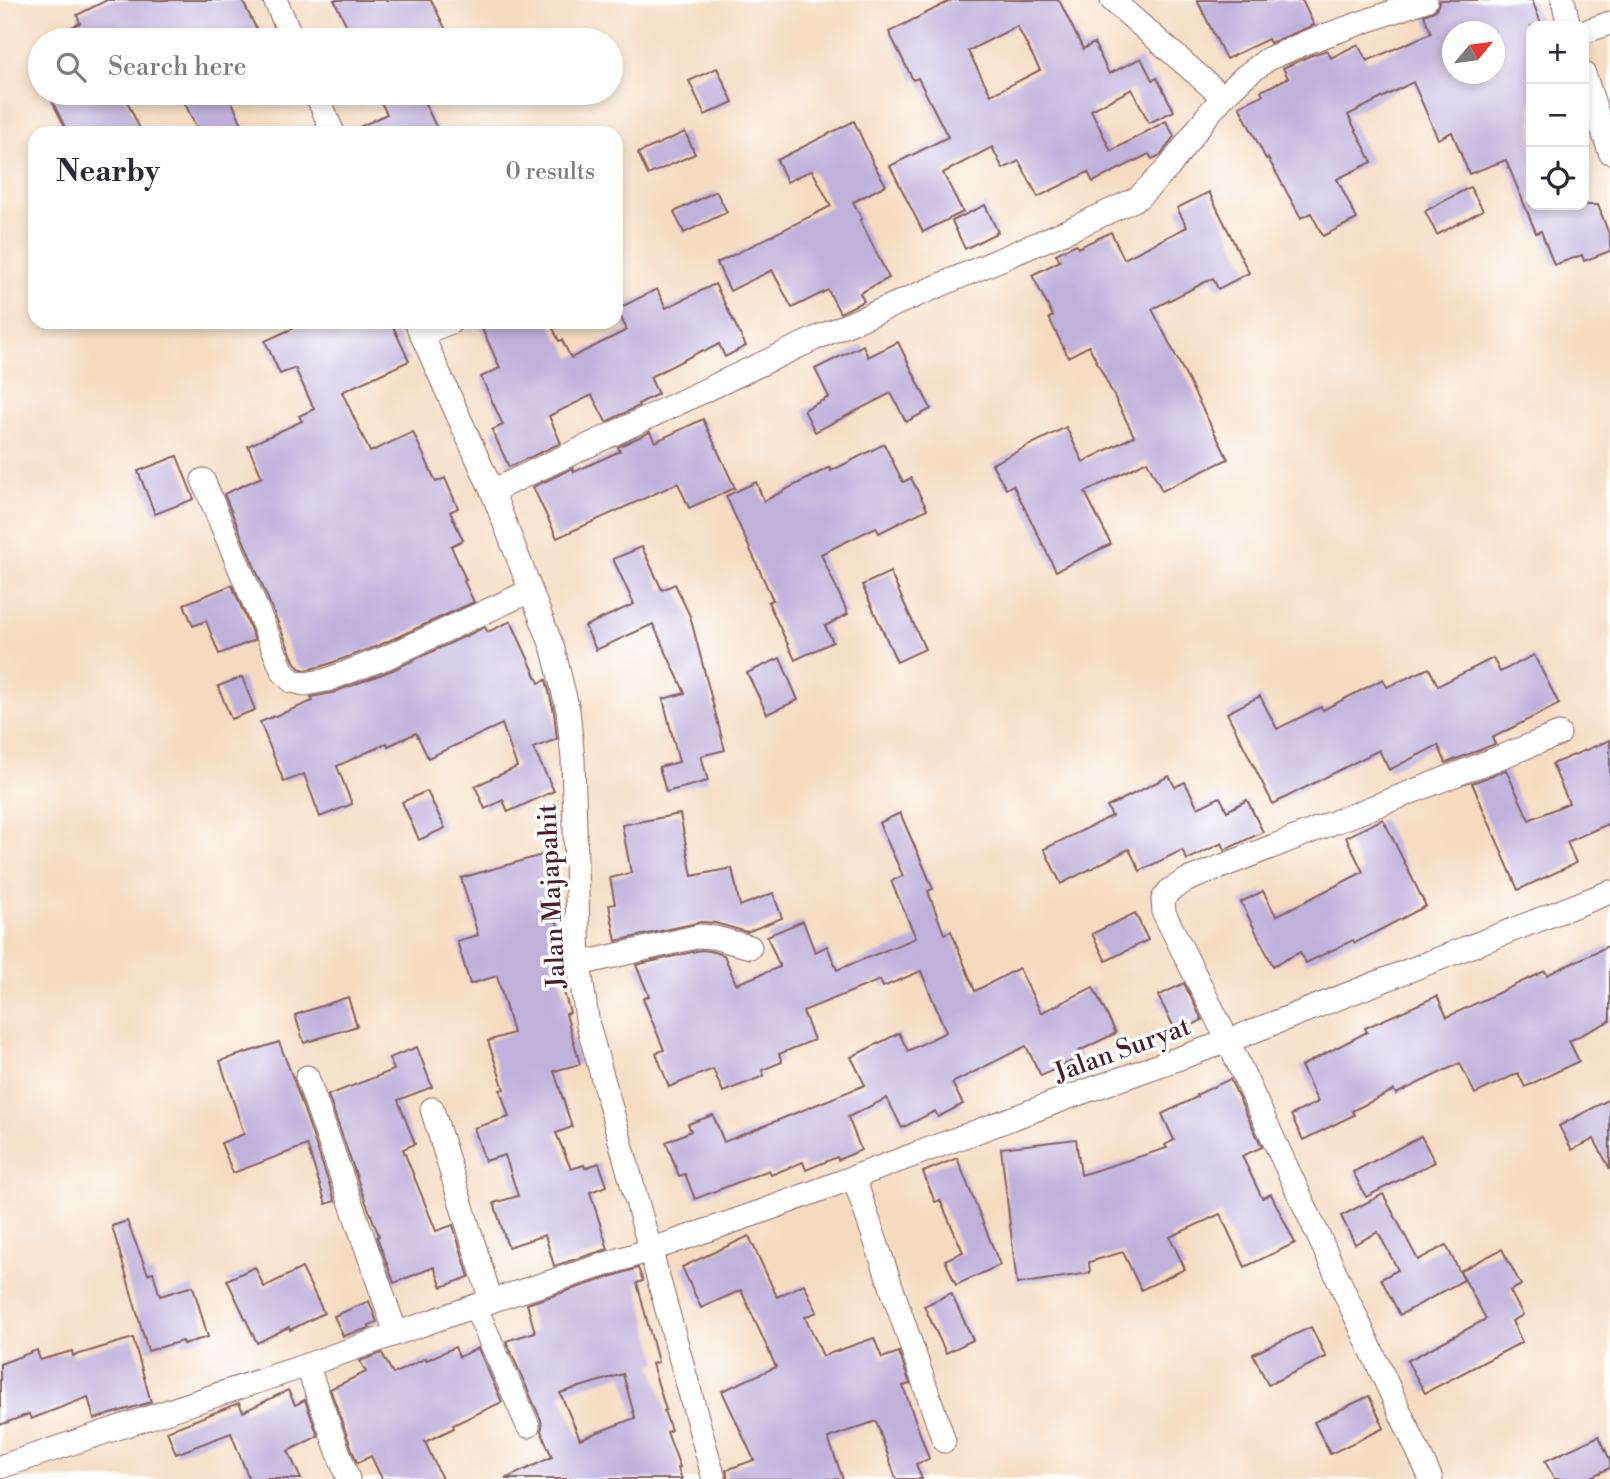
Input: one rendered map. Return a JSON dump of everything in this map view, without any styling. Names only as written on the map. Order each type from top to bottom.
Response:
[{"type":"street","points":[[275,0],[288,28]]},
{"type":"street","points":[[1112,0],[1215,107]]},
{"type":"street","points":[[492,491],[814,339],[1138,198],[1169,167],[1215,107],[1245,76],[1268,59],[1307,42],[1426,0]]},
{"type":"street","points":[[1563,0],[1568,21]]},
{"type":"street","points":[[1589,30],[1610,23]]},
{"type":"street","points":[[1587,84],[1610,152]]},
{"type":"street","points":[[321,105],[331,126]]},
{"type":"street","name":"Jalan Majapahit","points":[[419,329],[492,491],[552,649],[568,710],[573,759],[579,964],[588,1025],[714,1479]]},
{"type":"street","points":[[203,480],[283,671],[292,681],[305,684],[327,680],[385,658],[530,591]]},
{"type":"street","points":[[1431,1479],[1228,1041],[1164,913],[1163,899],[1170,890],[1187,880],[1559,734]]},
{"type":"street","name":"Jalan Suryat","points":[[2,1471],[396,1333],[650,1250],[854,1178],[1228,1041],[1610,892]]},
{"type":"street","points":[[579,964],[700,936],[750,947]]},
{"type":"street","points":[[307,1077],[396,1333]]},
{"type":"street","points":[[432,1109],[483,1304],[528,1426]]},
{"type":"street","points":[[854,1178],[944,1441]]},
{"type":"street","points":[[307,1365],[348,1479]]},
{"type":"building","points":[[107,0],[242,0],[256,28],[69,28],[80,23],[77,15]]},
{"type":"building","points":[[334,0],[431,0],[445,28],[348,28]]},
{"type":"building","points":[[952,0],[1059,0],[1083,49],[1094,43],[1109,74],[1141,58],[1152,80],[1157,78],[1174,111],[1149,123],[1132,89],[1091,110],[1111,151],[1166,121],[1174,136],[1161,155],[1152,159],[1149,154],[1093,182],[1088,172],[1038,197],[1019,161],[1003,169],[992,147],[943,173],[963,212],[923,232],[890,166],[948,137],[918,78],[913,80],[889,32]],"holes":[[[1017,26],[1040,70],[991,95],[968,51]]]},
{"type":"building","points":[[1197,0],[1302,0],[1314,25],[1270,43],[1268,39],[1226,59]]},
{"type":"building","points":[[1440,0],[1532,0],[1540,21],[1526,21],[1526,209],[1506,160],[1469,174],[1452,132],[1438,139],[1413,82],[1348,115],[1372,162],[1337,179],[1357,219],[1323,236],[1311,213],[1301,218],[1239,106],[1263,95],[1261,91],[1288,78],[1283,68],[1312,55],[1327,50],[1331,58],[1358,44],[1367,61],[1431,33],[1424,15],[1436,10]]},
{"type":"building","points":[[717,68],[733,102],[705,115],[689,81]]},
{"type":"building","points":[[54,105],[129,105],[139,126],[64,126]]},
{"type":"building","points":[[186,105],[233,105],[243,126],[196,126]]},
{"type":"building","points":[[382,105],[426,105],[436,126],[362,126],[387,114]]},
{"type":"building","points":[[854,121],[886,185],[853,202],[889,278],[860,293],[864,301],[840,313],[828,290],[792,308],[772,270],[730,291],[717,263],[831,206],[812,170],[787,182],[777,160]]},
{"type":"building","points":[[685,132],[695,154],[648,175],[638,153]]},
{"type":"building","points":[[1470,187],[1483,210],[1437,235],[1425,211]]},
{"type":"building","points":[[716,191],[727,212],[684,233],[674,212]]},
{"type":"building","points":[[1209,192],[1249,273],[1218,289],[1213,278],[1152,309],[1228,459],[1162,491],[1147,461],[1085,492],[1111,544],[1056,571],[1013,485],[1006,489],[992,464],[1066,427],[1083,462],[1134,436],[1089,346],[1068,357],[1049,318],[1053,316],[1032,275],[1060,261],[1056,254],[1076,244],[1078,248],[1111,232],[1124,259],[1187,227],[1177,208]]},
{"type":"building","points":[[985,205],[998,232],[965,249],[952,221]]},
{"type":"building","points":[[1589,205],[1598,205],[1610,237],[1610,251],[1584,261],[1582,255],[1554,265],[1541,231],[1536,233],[1527,210],[1589,210]]},
{"type":"building","points":[[715,284],[746,346],[725,357],[719,344],[650,377],[658,394],[606,422],[592,395],[549,416],[561,443],[509,467],[492,430],[503,425],[481,377],[500,368],[482,329],[553,329],[571,358],[627,330],[623,322],[623,306],[657,289],[666,308]]},
{"type":"building","points":[[292,329],[394,329],[409,361],[342,392],[370,452],[413,432],[436,482],[445,478],[458,508],[450,512],[463,540],[451,546],[474,602],[380,645],[323,666],[305,670],[299,668],[224,494],[262,477],[248,446],[302,421],[299,416],[314,409],[295,368],[280,374],[265,341]]},
{"type":"building","points":[[898,342],[931,409],[906,422],[891,393],[815,432],[804,410],[829,397],[815,369],[863,345],[868,357]]},
{"type":"building","points":[[703,419],[735,488],[689,508],[678,483],[557,538],[533,487],[573,468],[574,472],[620,451],[618,447],[650,432],[655,442]]},
{"type":"building","points":[[884,444],[903,482],[911,478],[927,509],[879,533],[876,527],[821,554],[848,614],[825,626],[833,642],[795,660],[768,602],[773,600],[726,496],[756,482],[764,501],[830,467],[831,471]]},
{"type":"building","points":[[177,456],[194,499],[155,514],[138,471]]},
{"type":"building","points":[[642,547],[662,590],[675,584],[690,616],[725,750],[701,756],[708,781],[666,792],[659,767],[679,762],[663,699],[685,693],[653,624],[596,650],[585,626],[634,604],[613,559]]},
{"type":"building","points":[[890,572],[925,649],[897,662],[862,585]]},
{"type":"building","points":[[232,585],[255,640],[219,654],[206,621],[193,626],[184,604]]},
{"type":"building","points":[[511,621],[539,683],[546,680],[557,739],[533,748],[554,791],[508,812],[503,800],[485,809],[475,786],[517,767],[502,724],[428,758],[416,733],[337,766],[352,804],[320,817],[304,774],[284,782],[260,722],[313,701],[311,697],[332,693],[390,671],[485,627],[488,632]]},
{"type":"building","points":[[1534,655],[1559,704],[1492,738],[1495,744],[1446,763],[1438,745],[1389,770],[1379,750],[1273,804],[1227,713],[1260,696],[1277,729],[1321,707],[1323,710],[1383,679],[1387,687],[1429,668],[1438,686],[1493,658],[1500,672]]},
{"type":"building","points":[[780,658],[798,700],[767,714],[747,673]]},
{"type":"building","points":[[242,677],[255,710],[231,719],[218,686]]},
{"type":"building","points":[[1610,740],[1610,823],[1567,842],[1576,863],[1518,890],[1472,783],[1506,770],[1529,820],[1569,803],[1552,764]]},
{"type":"building","points":[[1169,776],[1175,787],[1185,782],[1198,808],[1220,797],[1227,811],[1247,800],[1263,832],[1225,850],[1222,843],[1187,860],[1182,850],[1140,871],[1129,849],[1061,884],[1044,849],[1112,816],[1107,807]]},
{"type":"building","points":[[427,791],[445,828],[419,840],[402,802]]},
{"type":"building","points":[[900,813],[933,889],[928,891],[944,934],[951,931],[975,991],[1019,968],[1041,1013],[1093,987],[1116,1033],[1079,1051],[1082,1056],[1041,1076],[1026,1046],[952,1083],[963,1104],[938,1117],[935,1111],[902,1128],[887,1098],[848,1117],[861,1150],[806,1170],[803,1162],[771,1175],[769,1170],[695,1199],[685,1174],[679,1176],[666,1142],[691,1131],[688,1124],[713,1115],[724,1142],[865,1085],[851,1057],[899,1033],[908,1051],[946,1032],[921,971],[883,987],[880,980],[803,1011],[814,1040],[779,1054],[782,1062],[762,1070],[764,1076],[723,1092],[713,1069],[669,1087],[656,1053],[664,1050],[643,999],[649,996],[636,965],[701,950],[710,951],[724,955],[736,984],[780,967],[767,936],[803,921],[815,952],[827,946],[837,970],[916,938],[891,881],[903,876],[879,823]]},
{"type":"building","points":[[680,814],[692,876],[732,868],[740,906],[773,893],[782,918],[747,932],[701,922],[616,941],[609,905],[615,904],[610,878],[631,873],[622,825]]},
{"type":"building","points":[[1383,819],[1426,906],[1355,943],[1353,940],[1306,963],[1300,952],[1273,966],[1241,902],[1263,891],[1276,916],[1363,872],[1346,837]]},
{"type":"building","points":[[542,855],[558,912],[554,913],[565,949],[565,957],[555,960],[570,1013],[566,1014],[580,1064],[554,1071],[572,1127],[556,1133],[571,1169],[599,1163],[607,1186],[590,1192],[608,1249],[554,1266],[545,1235],[508,1247],[494,1203],[518,1196],[505,1155],[485,1161],[474,1128],[509,1117],[500,1090],[504,1089],[488,1041],[513,1033],[497,976],[470,984],[457,941],[478,935],[461,878]]},
{"type":"building","points":[[1135,913],[1148,940],[1106,961],[1092,934]]},
{"type":"building","points":[[1610,945],[1610,1021],[1569,1041],[1579,1061],[1525,1087],[1518,1073],[1475,1094],[1460,1063],[1396,1094],[1394,1090],[1352,1111],[1354,1115],[1303,1140],[1291,1115],[1318,1102],[1301,1066],[1367,1032],[1365,1028],[1437,996],[1447,1017],[1545,971],[1547,975]]},
{"type":"building","points":[[1184,983],[1202,1020],[1177,1033],[1158,996]]},
{"type":"building","points":[[348,997],[357,1026],[304,1043],[295,1015]]},
{"type":"building","points":[[279,1042],[335,1201],[326,1204],[307,1145],[233,1173],[221,1143],[244,1134],[220,1061]]},
{"type":"building","points":[[417,1047],[432,1087],[398,1100],[415,1144],[403,1149],[436,1231],[453,1225],[469,1277],[442,1287],[434,1267],[394,1283],[328,1095],[394,1070],[389,1058]]},
{"type":"building","points":[[1230,1079],[1262,1147],[1242,1156],[1262,1198],[1271,1194],[1295,1243],[1245,1267],[1220,1214],[1170,1237],[1185,1269],[1141,1290],[1123,1252],[1089,1262],[1090,1273],[1017,1284],[1001,1148],[1076,1139],[1081,1175],[1167,1148],[1165,1145],[1174,1140],[1162,1114]]},
{"type":"building","points":[[1610,1099],[1610,1169],[1594,1139],[1572,1150],[1559,1126]]},
{"type":"building","points":[[1421,1136],[1435,1162],[1366,1197],[1353,1172]]},
{"type":"building","points":[[957,1158],[1000,1265],[956,1285],[945,1260],[963,1252],[940,1200],[935,1202],[923,1172]]},
{"type":"building","points":[[1383,1194],[1418,1260],[1446,1245],[1464,1280],[1400,1315],[1381,1279],[1398,1270],[1378,1232],[1355,1244],[1341,1216]]},
{"type":"building","points":[[127,1221],[148,1274],[153,1272],[160,1296],[193,1286],[208,1337],[148,1351],[112,1226]]},
{"type":"building","points":[[749,1236],[777,1297],[804,1284],[817,1312],[805,1317],[823,1356],[874,1338],[882,1358],[899,1352],[910,1384],[903,1386],[929,1459],[916,1464],[922,1479],[896,1479],[876,1421],[828,1438],[843,1479],[728,1479],[726,1470],[754,1460],[722,1391],[776,1367],[741,1290],[701,1308],[682,1267]]},
{"type":"building","points":[[1502,1249],[1521,1285],[1510,1291],[1523,1315],[1512,1321],[1522,1342],[1425,1393],[1407,1361],[1486,1319],[1460,1271]]},
{"type":"building","points":[[255,1267],[264,1287],[302,1268],[324,1313],[257,1343],[227,1280]]},
{"type":"building","points":[[638,1268],[643,1281],[637,1283],[658,1362],[652,1364],[671,1430],[667,1432],[682,1479],[505,1479],[552,1457],[541,1431],[541,1420],[506,1341],[535,1332],[527,1304]],"holes":[[[623,1374],[635,1418],[580,1439],[560,1393]]]},
{"type":"building","points":[[951,1293],[973,1340],[946,1353],[924,1306]]},
{"type":"building","points":[[369,1301],[377,1322],[369,1325],[370,1328],[343,1336],[334,1316]]},
{"type":"building","points":[[1311,1327],[1326,1357],[1268,1385],[1253,1354]]},
{"type":"building","points":[[133,1338],[151,1402],[94,1419],[88,1397],[31,1419],[29,1414],[0,1425],[0,1364],[37,1350],[40,1360],[72,1351],[73,1356]]},
{"type":"building","points":[[455,1347],[459,1357],[478,1348],[502,1402],[453,1425],[454,1428],[425,1442],[442,1479],[382,1479],[371,1456],[357,1463],[330,1389],[366,1372],[360,1361],[382,1353],[393,1374]]},
{"type":"building","points":[[288,1390],[295,1405],[305,1400],[318,1436],[288,1451],[301,1479],[249,1479],[231,1433],[176,1454],[167,1431],[239,1403],[243,1412]]},
{"type":"building","points":[[1369,1396],[1384,1428],[1330,1454],[1314,1422]]},
{"type":"building","points":[[1599,1436],[1610,1460],[1610,1468],[1586,1479],[1554,1479],[1545,1461]]}]
